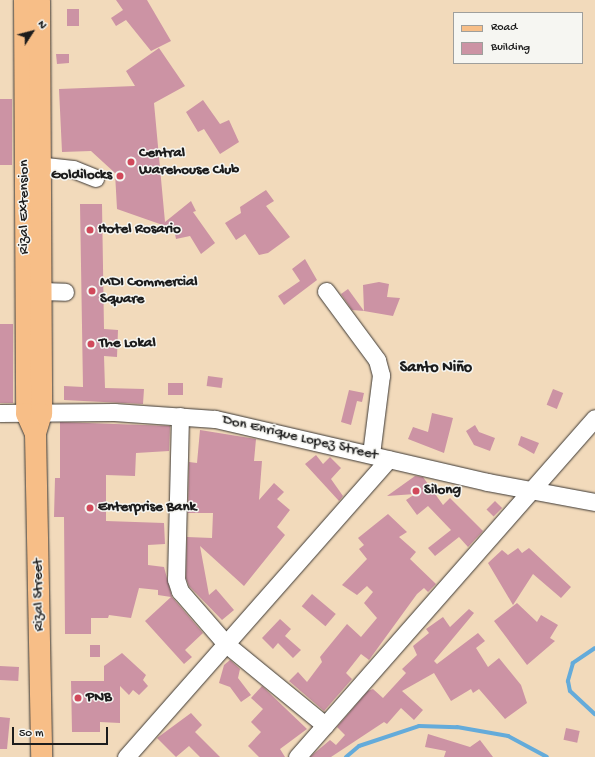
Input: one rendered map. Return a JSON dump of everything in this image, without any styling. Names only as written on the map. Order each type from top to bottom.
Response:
[{"type":"main road","name":"Rizal Extension","points":[[24,0],[41,291],[34,413]]},
{"type":"main road","name":"Rizal Extension","points":[[34,413],[33,174],[39,0]]},
{"type":"main road","name":"Rizal Street","points":[[34,413],[41,757]]},
{"type":"street","points":[[33,174],[73,169],[95,178]]},
{"type":"street","points":[[41,291],[65,292]]},
{"type":"street","points":[[326,291],[377,360],[382,375],[371,454]]},
{"type":"street","name":"Don Enrique Lopez Street","points":[[0,413],[114,412],[180,416],[257,427],[388,459],[535,491],[595,502]]},
{"type":"street","points":[[180,416],[176,579],[191,607],[226,644],[325,725]]},
{"type":"street","points":[[297,757],[535,491],[595,418]]},
{"type":"street","points":[[126,757],[388,459]]},
{"type":"building","points":[[116,0],[147,0],[171,41],[151,51],[126,20],[116,26],[111,18],[123,10]]},
{"type":"building","points":[[67,9],[79,9],[79,26],[67,26]]},
{"type":"building","name":"Central Warehouse Club","points":[[159,48],[185,86],[154,103],[165,222],[191,201],[196,211],[193,212],[215,243],[201,254],[190,236],[176,239],[174,229],[117,209],[115,173],[91,151],[62,152],[59,89],[135,86],[126,71]]},
{"type":"building","points":[[56,54],[69,54],[69,63],[57,64]]},
{"type":"building","points":[[0,99],[12,99],[12,165],[0,165]]},
{"type":"building","points":[[203,100],[220,124],[229,120],[239,142],[220,154],[204,129],[198,132],[186,112]]},
{"type":"building","points":[[266,190],[274,201],[266,206],[290,237],[268,253],[259,255],[245,234],[236,240],[225,223],[241,213],[240,207]]},
{"type":"building","name":"MDI Commercial Square","points":[[80,204],[102,204],[104,329],[118,330],[117,357],[104,356],[105,388],[144,389],[143,404],[64,400],[64,386],[83,387]]},
{"type":"building","points":[[305,259],[317,280],[284,305],[278,296],[300,281],[292,269]]},
{"type":"building","points":[[379,282],[389,284],[387,297],[400,298],[393,316],[364,311],[363,285]]},
{"type":"building","points":[[348,289],[364,311],[352,310],[341,294]]},
{"type":"building","points":[[0,324],[13,324],[13,403],[0,403]]},
{"type":"building","points":[[208,376],[223,378],[221,388],[207,386]]},
{"type":"building","points":[[168,383],[183,383],[183,395],[168,395]]},
{"type":"building","points":[[553,389],[563,393],[557,409],[547,405]]},
{"type":"building","points":[[349,390],[364,393],[362,402],[357,401],[351,425],[341,422]]},
{"type":"building","points":[[432,413],[453,418],[444,453],[408,439],[413,427],[428,432]]},
{"type":"building","points":[[60,422],[170,426],[169,451],[136,453],[135,476],[106,475],[106,521],[164,523],[165,544],[148,545],[148,565],[164,567],[172,597],[203,633],[185,650],[192,657],[184,664],[145,621],[171,597],[158,595],[158,590],[139,588],[131,618],[109,615],[108,618],[91,618],[91,634],[65,634],[64,517],[54,517],[55,478],[60,478]]},
{"type":"building","points":[[475,425],[479,432],[495,438],[490,451],[474,445],[466,431]]},
{"type":"building","points":[[200,430],[256,439],[254,461],[262,461],[259,500],[274,483],[284,492],[277,499],[290,510],[277,527],[285,535],[244,586],[200,546],[209,595],[216,589],[234,610],[222,620],[189,586],[186,578],[187,537],[212,538],[213,513],[188,513],[189,462],[197,463]]},
{"type":"building","points":[[521,436],[539,443],[534,454],[518,445]]},
{"type":"building","points":[[316,455],[323,464],[330,457],[341,468],[331,479],[343,496],[339,501],[305,464]]},
{"type":"building","points":[[415,476],[423,477],[443,505],[450,498],[483,531],[468,547],[459,537],[435,556],[428,548],[451,530],[428,506],[417,515],[406,500],[415,494],[387,496]]},
{"type":"building","points":[[495,501],[502,508],[494,517],[487,509]]},
{"type":"building","points":[[388,514],[407,532],[399,537],[416,552],[410,559],[436,584],[428,592],[424,588],[417,594],[369,660],[361,654],[346,673],[352,679],[324,711],[289,681],[298,672],[307,682],[322,662],[320,657],[347,624],[361,637],[377,618],[364,603],[373,592],[367,586],[357,595],[342,585],[367,559],[359,549],[364,545],[358,538]]},
{"type":"building","points":[[518,548],[522,553],[529,548],[571,587],[561,598],[533,574],[513,605],[488,563],[502,550],[508,555]]},
{"type":"building","points":[[312,594],[336,614],[325,626],[302,606]]},
{"type":"building","points":[[517,603],[537,622],[541,615],[558,625],[550,638],[555,641],[527,665],[494,621]]},
{"type":"building","points":[[469,609],[474,613],[434,661],[437,664],[478,633],[485,641],[476,648],[488,667],[499,658],[521,685],[527,703],[505,719],[479,689],[473,693],[471,689],[451,701],[434,673],[402,691],[423,710],[414,720],[401,708],[387,724],[384,722],[331,757],[310,757],[330,740],[336,745],[345,735],[337,727],[368,691],[373,689],[383,698],[406,673],[402,669],[417,655],[413,646],[429,633],[426,629],[443,617],[450,627]]},
{"type":"building","points":[[280,619],[291,629],[285,636],[301,650],[293,658],[278,643],[273,649],[262,638]]},
{"type":"building","points":[[90,645],[100,645],[100,657],[90,657]]},
{"type":"building","points":[[122,653],[146,675],[143,680],[148,686],[139,695],[133,690],[129,695],[120,686],[120,723],[100,722],[100,732],[72,732],[71,681],[104,681],[104,666]]},
{"type":"building","points":[[230,660],[240,669],[238,678],[251,695],[241,702],[230,687],[219,683],[224,665]]},
{"type":"building","points":[[0,666],[19,667],[18,681],[0,680]]},
{"type":"building","points":[[262,686],[307,729],[280,749],[285,757],[259,757],[248,746],[261,732],[251,722],[263,709],[251,698]]},
{"type":"building","points":[[191,713],[202,725],[195,732],[220,757],[200,757],[189,746],[176,757],[157,738]]},
{"type":"building","points":[[0,717],[10,718],[7,749],[0,749]]},
{"type":"building","points":[[566,728],[580,731],[577,743],[564,740]]},
{"type":"building","points":[[428,734],[470,747],[480,740],[493,757],[444,757],[446,751],[425,747]]},
{"type":"waterway","points":[[595,648],[573,663],[568,681],[570,691],[595,714]]},
{"type":"waterway","points":[[346,757],[359,746],[419,726],[457,727],[508,736],[547,757]]},
{"type":"place","name":"Central Warehouse Club","points":[[131,162]]},
{"type":"place","name":"Goldilocks","points":[[120,176]]},
{"type":"place","name":"Hotel Rosario","points":[[90,230]]},
{"type":"place","name":"MDI Commercial Square","points":[[92,291]]},
{"type":"place","name":"The Lokal","points":[[91,344]]},
{"type":"place","name":"Silong","points":[[416,491]]},
{"type":"place","name":"Enterprise Bank","points":[[90,508]]},
{"type":"place","name":"PNB","points":[[78,698]]},
{"type":"district","name":"Santo Niño","points":[[436,369]]}]
